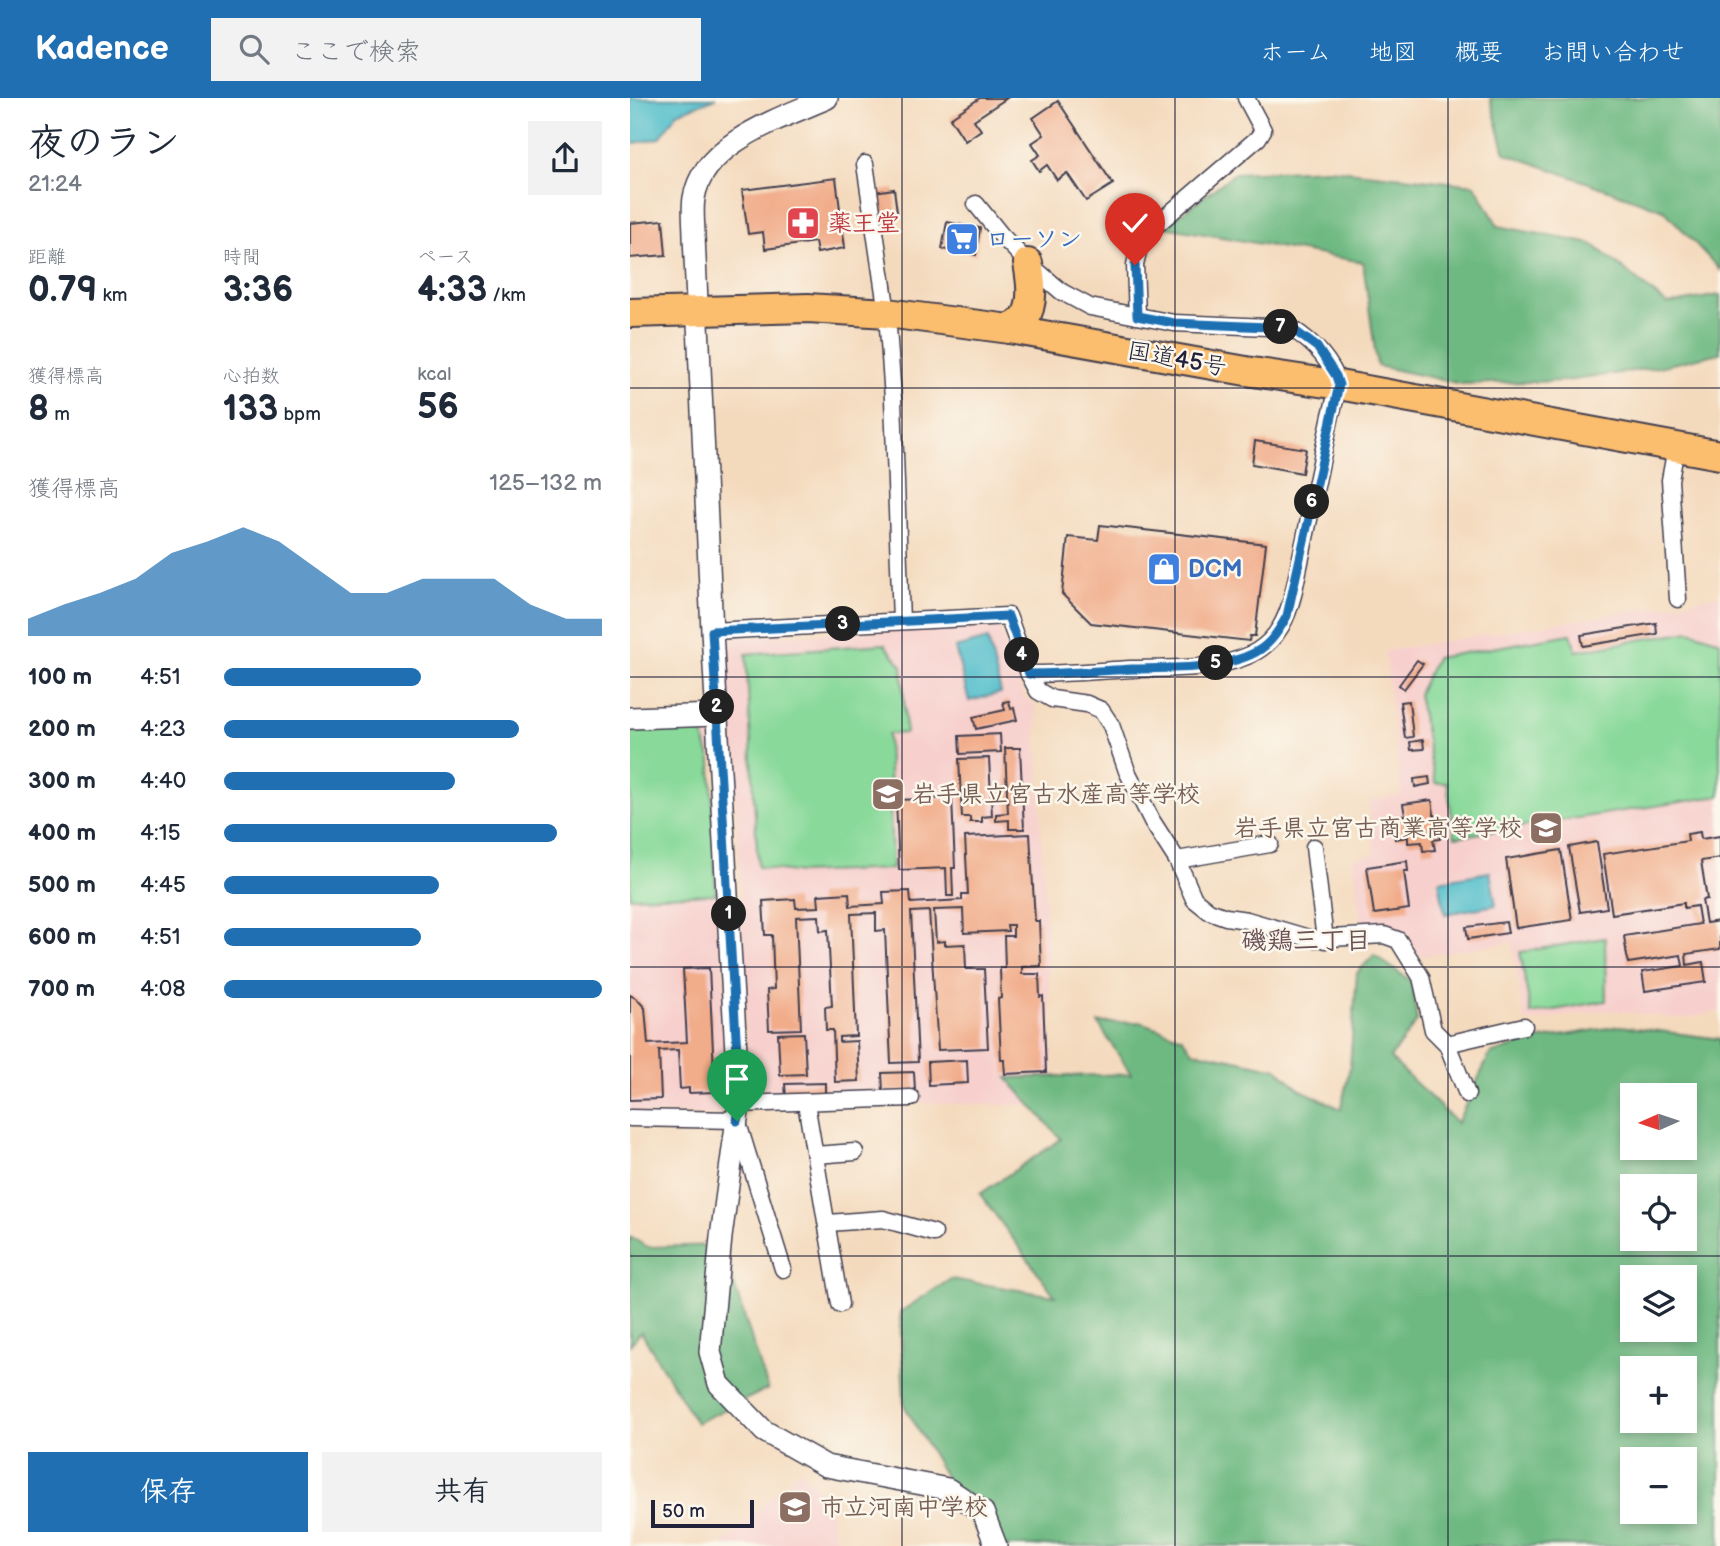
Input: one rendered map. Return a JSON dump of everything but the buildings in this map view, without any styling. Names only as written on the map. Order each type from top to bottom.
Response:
[{"type":"highway","points":[[1010,329],[1024,319],[1030,303],[1032,284],[1028,263]]},
{"type":"highway","name":"国道45号","points":[[630,313],[808,308],[887,313],[1010,329],[1246,372],[1339,385],[1720,455]]},
{"type":"street","points":[[827,98],[753,131],[722,152],[703,172],[694,197],[712,631],[738,1112],[721,1237],[710,1352],[719,1384],[764,1432],[827,1466],[948,1489],[983,1512],[996,1546]]},
{"type":"street","points":[[1137,316],[1135,265],[1141,238],[1258,138],[1263,130],[1246,98]]},
{"type":"street","points":[[865,164],[887,313],[901,621]]},
{"type":"street","points":[[976,204],[1001,236],[1028,263],[1062,292],[1090,307],[1174,323],[1291,328],[1317,347],[1339,385],[1293,595],[1287,616],[1275,636],[1256,652],[1230,662],[1191,667],[1029,674]]},
{"type":"street","points":[[1676,448],[1670,480],[1678,599]]},
{"type":"street","points":[[712,631],[1008,616],[1038,691],[1052,698],[1087,704],[1101,710],[1111,725],[1127,771],[1177,860],[1194,899],[1209,911],[1290,934],[1325,940],[1384,934],[1398,940],[1421,977],[1433,1030],[1447,1044],[1467,1094]]},
{"type":"street","points":[[630,718],[718,715]]},
{"type":"street","points":[[1177,860],[1270,844]]},
{"type":"street","points":[[1314,847],[1325,940]]},
{"type":"street","points":[[1447,1044],[1524,1026]]},
{"type":"street","points":[[630,1118],[738,1112],[807,1103],[911,1098]]},
{"type":"street","points":[[807,1103],[840,1304]]},
{"type":"street","points":[[738,1112],[783,1269]]},
{"type":"street","points":[[816,1155],[855,1152]]},
{"type":"street","points":[[828,1223],[883,1219],[934,1233]]},
{"type":"shaded area","name":"岩手県立宮古商業高等学校","points":[[1720,595],[1720,1011],[1683,1019],[1607,1010],[1525,1022],[1512,942],[1423,956],[1392,928],[1362,929],[1353,858],[1375,854],[1369,801],[1401,795],[1385,651]]},
{"type":"shaded area","name":"岩手県立宮古水産高等学校","points":[[999,626],[1024,697],[1035,704],[1055,1106],[921,1103],[920,1092],[759,1101],[749,1096],[732,713],[721,687],[719,654],[734,638]]},
{"type":"shaded area","points":[[702,722],[710,730],[730,1096],[728,1108],[722,1115],[630,1113],[630,725]]},
{"type":"shaded area","name":"市立河南中学校","points":[[799,1470],[829,1501],[837,1546],[721,1546]]},
{"type":"green space","points":[[1490,98],[1720,98],[1720,270],[1664,210],[1505,153]]},
{"type":"green space","points":[[1329,169],[1475,185],[1498,226],[1592,244],[1667,304],[1720,295],[1720,353],[1659,367],[1566,381],[1462,384],[1377,366],[1363,262],[1164,227],[1235,173]]},
{"type":"green space","points":[[1690,631],[1720,641],[1720,796],[1455,837],[1447,783],[1435,783],[1418,694],[1436,658],[1571,634],[1576,651]]},
{"type":"green space","points":[[884,644],[902,666],[906,733],[888,734],[892,869],[800,873],[758,867],[746,654]]},
{"type":"green space","points":[[701,728],[711,761],[716,894],[630,897],[630,732]]},
{"type":"green space","points":[[1605,938],[1606,1001],[1531,1014],[1520,952]]},
{"type":"green space","points":[[1374,955],[1411,981],[1417,1021],[1390,1058],[1457,1123],[1490,1054],[1529,1041],[1620,1026],[1720,1039],[1720,1546],[985,1546],[904,1405],[900,1312],[951,1279],[1055,1296],[980,1194],[1061,1139],[1007,1078],[1131,1074],[1098,1023],[1140,1022],[1182,1037],[1193,1051],[1277,1069],[1299,1089],[1341,1109],[1350,1066],[1357,973]]},
{"type":"green space","points":[[630,1237],[648,1247],[721,1245],[768,1389],[696,1423],[641,1332],[630,1345]]},
{"type":"water","points":[[630,98],[716,98],[677,113],[660,138],[630,144]]},
{"type":"water","points":[[988,639],[1001,693],[969,701],[955,648]]},
{"type":"water","points":[[1490,872],[1496,905],[1445,914],[1439,881]]},
{"type":"place","name":"薬王堂","points":[[803,223]]},
{"type":"place","name":"ローソン","points":[[962,239]]},
{"type":"place","name":"DCM","points":[[1164,569]]},
{"type":"place","name":"岩手県立宮古水産高等学校","points":[[888,794]]},
{"type":"place","name":"岩手県立宮古商業高等学校","points":[[1546,828]]},
{"type":"place","name":"市立河南中学校","points":[[795,1507]]},
{"type":"district","name":"磯鶏三丁目","points":[[1306,941]]},
{"type":"route","points":[[737,1121],[740,1104],[712,631],[1008,616],[1029,674],[1062,674],[1191,667],[1230,662],[1256,652],[1275,636],[1287,616],[1339,385],[1336,376],[1317,347],[1291,328],[1174,323],[1137,316],[1135,265]]}]
